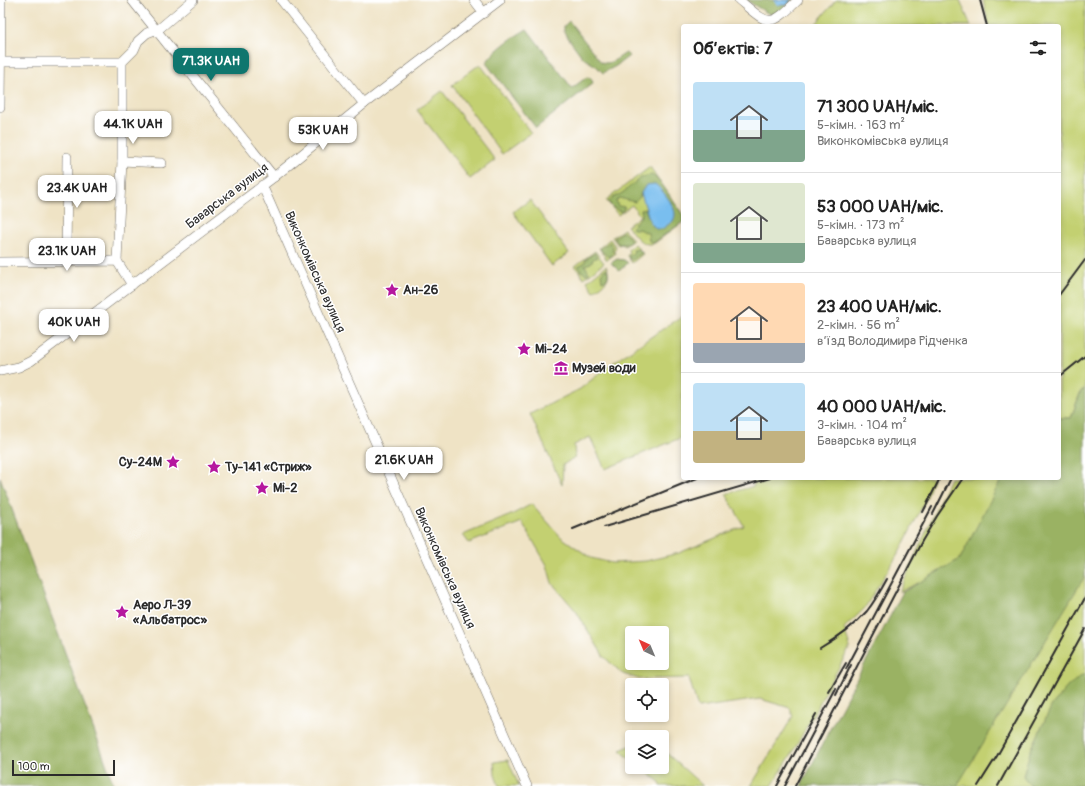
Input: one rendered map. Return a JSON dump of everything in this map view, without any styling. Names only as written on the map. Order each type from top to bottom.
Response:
[{"type":"street","points":[[0,108],[1,0]]},
{"type":"street","points":[[132,0],[274,177]]},
{"type":"street","points":[[0,62],[122,62],[134,50],[138,41],[146,34],[160,28],[193,0]]},
{"type":"street","points":[[281,0],[364,104]]},
{"type":"street","points":[[474,0],[484,13]]},
{"type":"street","name":"Баварська вулиця","points":[[0,371],[19,367],[31,361],[274,177],[364,104],[500,0]]},
{"type":"street","points":[[739,0],[763,20],[771,21],[782,17],[798,0]]},
{"type":"street","points":[[122,62],[122,161],[117,261],[132,285]]},
{"type":"street","points":[[66,261],[67,157]]},
{"type":"street","points":[[122,161],[162,164]]},
{"type":"street","name":"Виконкомівська вулиця","points":[[262,185],[527,786]]},
{"type":"street","points":[[0,262],[117,261]]},
{"type":"green space","points":[[746,0],[793,0],[776,17]]},
{"type":"green space","points":[[836,0],[960,0],[970,24],[816,24]]},
{"type":"green space","points":[[983,0],[1085,0],[1085,389],[1081,391],[1071,418],[1061,418],[1061,24],[989,24]]},
{"type":"green space","points":[[569,21],[601,62],[611,62],[626,53],[629,56],[616,66],[603,73],[596,66],[583,58],[564,32],[564,26]]},
{"type":"green space","points":[[527,29],[572,88],[587,77],[591,78],[593,83],[536,128],[486,63],[499,48]]},
{"type":"green space","points":[[480,64],[531,133],[502,154],[452,85]]},
{"type":"green space","points":[[442,91],[495,160],[470,179],[417,110]]},
{"type":"green space","points":[[650,167],[681,212],[681,224],[655,243],[646,244],[639,240],[627,226],[640,216],[632,205],[618,215],[606,200]]},
{"type":"green space","points":[[652,175],[659,180],[681,212],[681,223],[653,243],[649,241],[648,233],[631,228],[642,215],[641,210],[645,209],[656,229],[641,193],[640,197],[635,202],[619,198],[616,201],[618,206],[625,207],[621,212],[612,207],[608,201],[622,193],[639,179]]},
{"type":"green space","points":[[530,200],[569,253],[552,266],[513,212]]},
{"type":"green space","points":[[624,229],[633,240],[625,246],[622,244],[618,245],[612,237]]},
{"type":"green space","points":[[622,232],[631,240],[626,244],[619,244],[614,238]]},
{"type":"green space","points":[[610,239],[616,247],[614,251],[615,254],[607,260],[599,248]]},
{"type":"green space","points":[[610,242],[613,247],[612,255],[608,257],[600,249]]},
{"type":"green space","points":[[635,244],[643,254],[632,263],[627,256],[629,253],[628,249]]},
{"type":"green space","points":[[639,249],[642,253],[632,260],[629,258],[629,255],[634,253],[633,250]]},
{"type":"green space","points":[[595,251],[604,263],[584,278],[575,266]]},
{"type":"green space","points":[[595,253],[597,258],[594,258],[591,263],[585,265],[589,273],[586,274],[581,271],[578,266],[584,263],[586,259]]},
{"type":"green space","points":[[617,259],[624,260],[628,263],[619,271],[611,263]]},
{"type":"green space","points":[[606,266],[608,278],[594,291],[587,281]]},
{"type":"green space","points":[[605,269],[608,271],[608,276],[606,280],[602,281],[601,274]]},
{"type":"green space","points":[[681,316],[681,438],[605,469],[590,437],[574,445],[575,457],[563,465],[562,485],[530,414],[580,389],[610,365]]},
{"type":"green space","points":[[1085,389],[1085,576],[957,786],[927,786],[894,782],[882,786],[801,786],[903,592],[960,559],[1001,480],[1061,480],[1061,418],[1071,418],[1081,391]]},
{"type":"green space","points":[[0,477],[102,752],[114,786],[0,786]]},
{"type":"green space","points":[[752,480],[932,480],[927,497],[900,551],[864,609],[844,628],[850,647],[793,752],[772,786],[751,786],[793,716],[790,708],[760,699],[698,708],[689,678],[636,678],[623,674],[604,657],[576,611],[552,583],[547,565],[522,522],[469,543],[463,535],[511,515],[532,504],[561,537],[591,558],[612,563],[646,561],[679,553],[744,526],[726,494],[754,486]]},
{"type":"green space","points":[[949,480],[1004,480],[960,559],[931,577],[899,592]]},
{"type":"green space","points":[[1085,568],[1085,786],[956,786]]},
{"type":"green space","points":[[1085,673],[1085,786],[1031,786],[1023,776],[1030,752],[1052,705],[1068,686]]},
{"type":"green space","points":[[625,748],[625,755],[620,750]]},
{"type":"green space","points":[[669,755],[703,786],[661,786],[660,782],[649,774],[669,774]]},
{"type":"green space","points":[[508,760],[519,786],[499,786],[495,775],[494,762]]},
{"type":"green space","points":[[894,782],[927,786],[883,786]]},
{"type":"water","points":[[773,0],[791,0],[787,5],[778,5]]},
{"type":"water","points":[[655,184],[668,198],[675,214],[673,221],[662,229],[656,229],[650,222],[641,193],[646,185]]},
{"type":"railway","points":[[980,0],[986,24]]},
{"type":"railway","points":[[1061,292],[1085,260]]},
{"type":"railway","points":[[1061,375],[1085,356]]},
{"type":"railway","points":[[573,529],[692,480]]},
{"type":"railway","points":[[604,527],[763,480]]},
{"type":"railway","points":[[923,512],[939,480]]},
{"type":"railway","points":[[933,514],[950,480]]},
{"type":"railway","points":[[795,786],[922,541],[962,480]]},
{"type":"railway","points":[[846,669],[932,507]]},
{"type":"railway","points":[[820,648],[857,622],[873,603],[887,579]]},
{"type":"railway","points":[[978,786],[997,756],[1085,598]]},
{"type":"railway","points":[[998,786],[1085,629]]},
{"type":"railway","points":[[829,692],[846,663]]},
{"type":"railway","points":[[836,695],[851,665]]},
{"type":"railway","points":[[785,786],[836,689]]},
{"type":"railway","points":[[777,786],[816,714]]},
{"type":"place","name":"Ан-26","points":[[392,290]]},
{"type":"place","name":"Мі-24","points":[[524,349]]},
{"type":"place","name":"Музей води","points":[[561,368]]},
{"type":"place","name":"Су-24М","points":[[173,462]]},
{"type":"place","name":"Ту-141 «Стриж»","points":[[214,467]]},
{"type":"place","name":"Мі-2","points":[[262,488]]},
{"type":"place","name":"Аеро Л-39 «Альбатрос»","points":[[122,612]]}]
